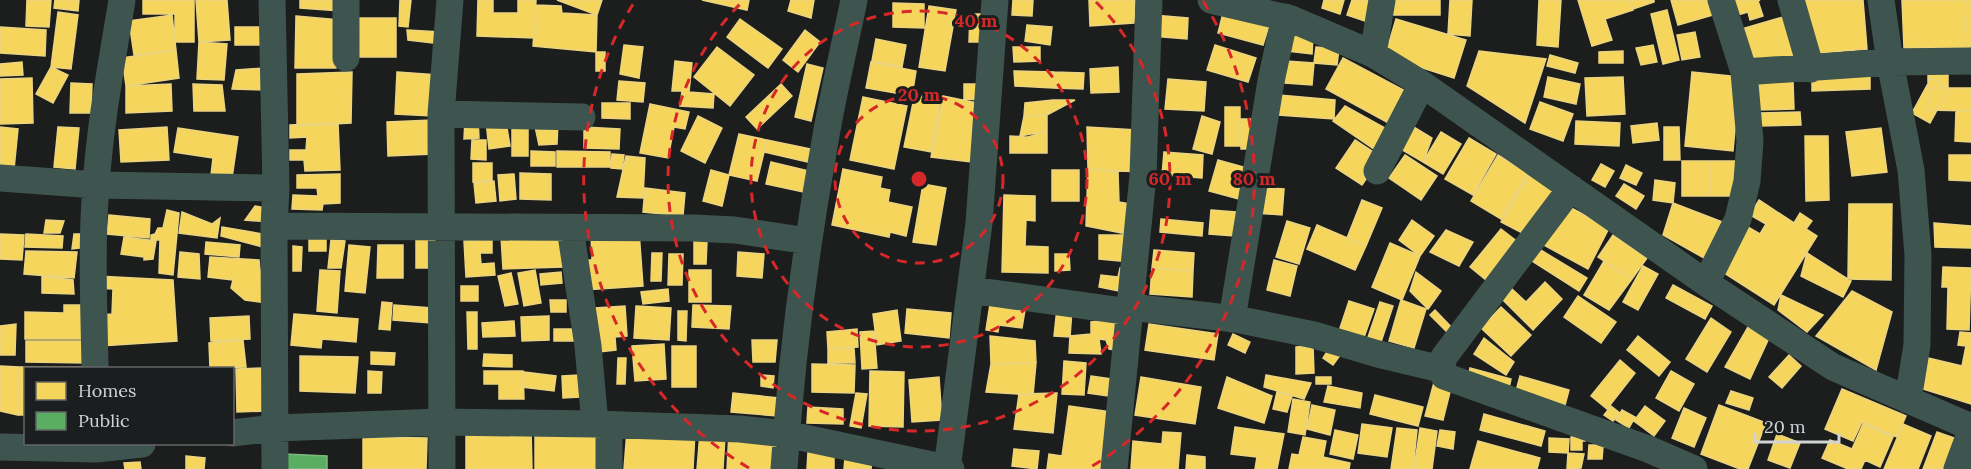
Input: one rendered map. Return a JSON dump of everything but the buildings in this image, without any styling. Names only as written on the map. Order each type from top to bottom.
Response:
[{"type":"street","points":[[95,367],[93,267],[96,185],[102,126],[122,0]]},
{"type":"street","points":[[272,0],[276,188],[274,226],[275,469]]},
{"type":"street","points":[[346,0],[346,58]]},
{"type":"street","points":[[442,469],[441,114],[450,0]]},
{"type":"street","points":[[784,469],[808,240],[824,146],[854,0]]},
{"type":"street","points":[[234,433],[275,428],[442,422],[740,429],[786,434],[949,469],[979,224],[995,0]]},
{"type":"street","points":[[1114,469],[1143,175],[1149,0]]},
{"type":"street","points":[[1211,0],[1285,17],[1373,54],[1422,84],[1706,283],[1833,368],[1971,429],[1957,469]]},
{"type":"street","points":[[1373,54],[1382,0]]},
{"type":"street","points":[[1706,283],[1738,219],[1747,181],[1750,141],[1744,72],[1721,0]]},
{"type":"street","points":[[1791,0],[1811,69]]},
{"type":"street","points":[[1881,0],[1890,62],[1911,170],[1918,255],[1917,345],[1908,400]]},
{"type":"street","points":[[1232,319],[1246,219],[1256,175],[1270,81],[1285,17]]},
{"type":"street","points":[[1744,72],[1890,62],[1971,62]]},
{"type":"street","points":[[1377,171],[1422,84]]},
{"type":"street","points":[[441,114],[582,117]]},
{"type":"street","points":[[0,178],[96,185],[276,188]]},
{"type":"street","points":[[1570,188],[1444,357],[1441,369],[1444,375],[1648,449],[1694,469]]},
{"type":"street","points":[[274,226],[693,228],[735,230],[808,240]]},
{"type":"street","points":[[570,228],[609,469]]},
{"type":"street","points":[[971,290],[1232,319],[1314,335],[1378,354],[1441,369]]},
{"type":"street","points":[[0,447],[97,454],[138,445]]}]
